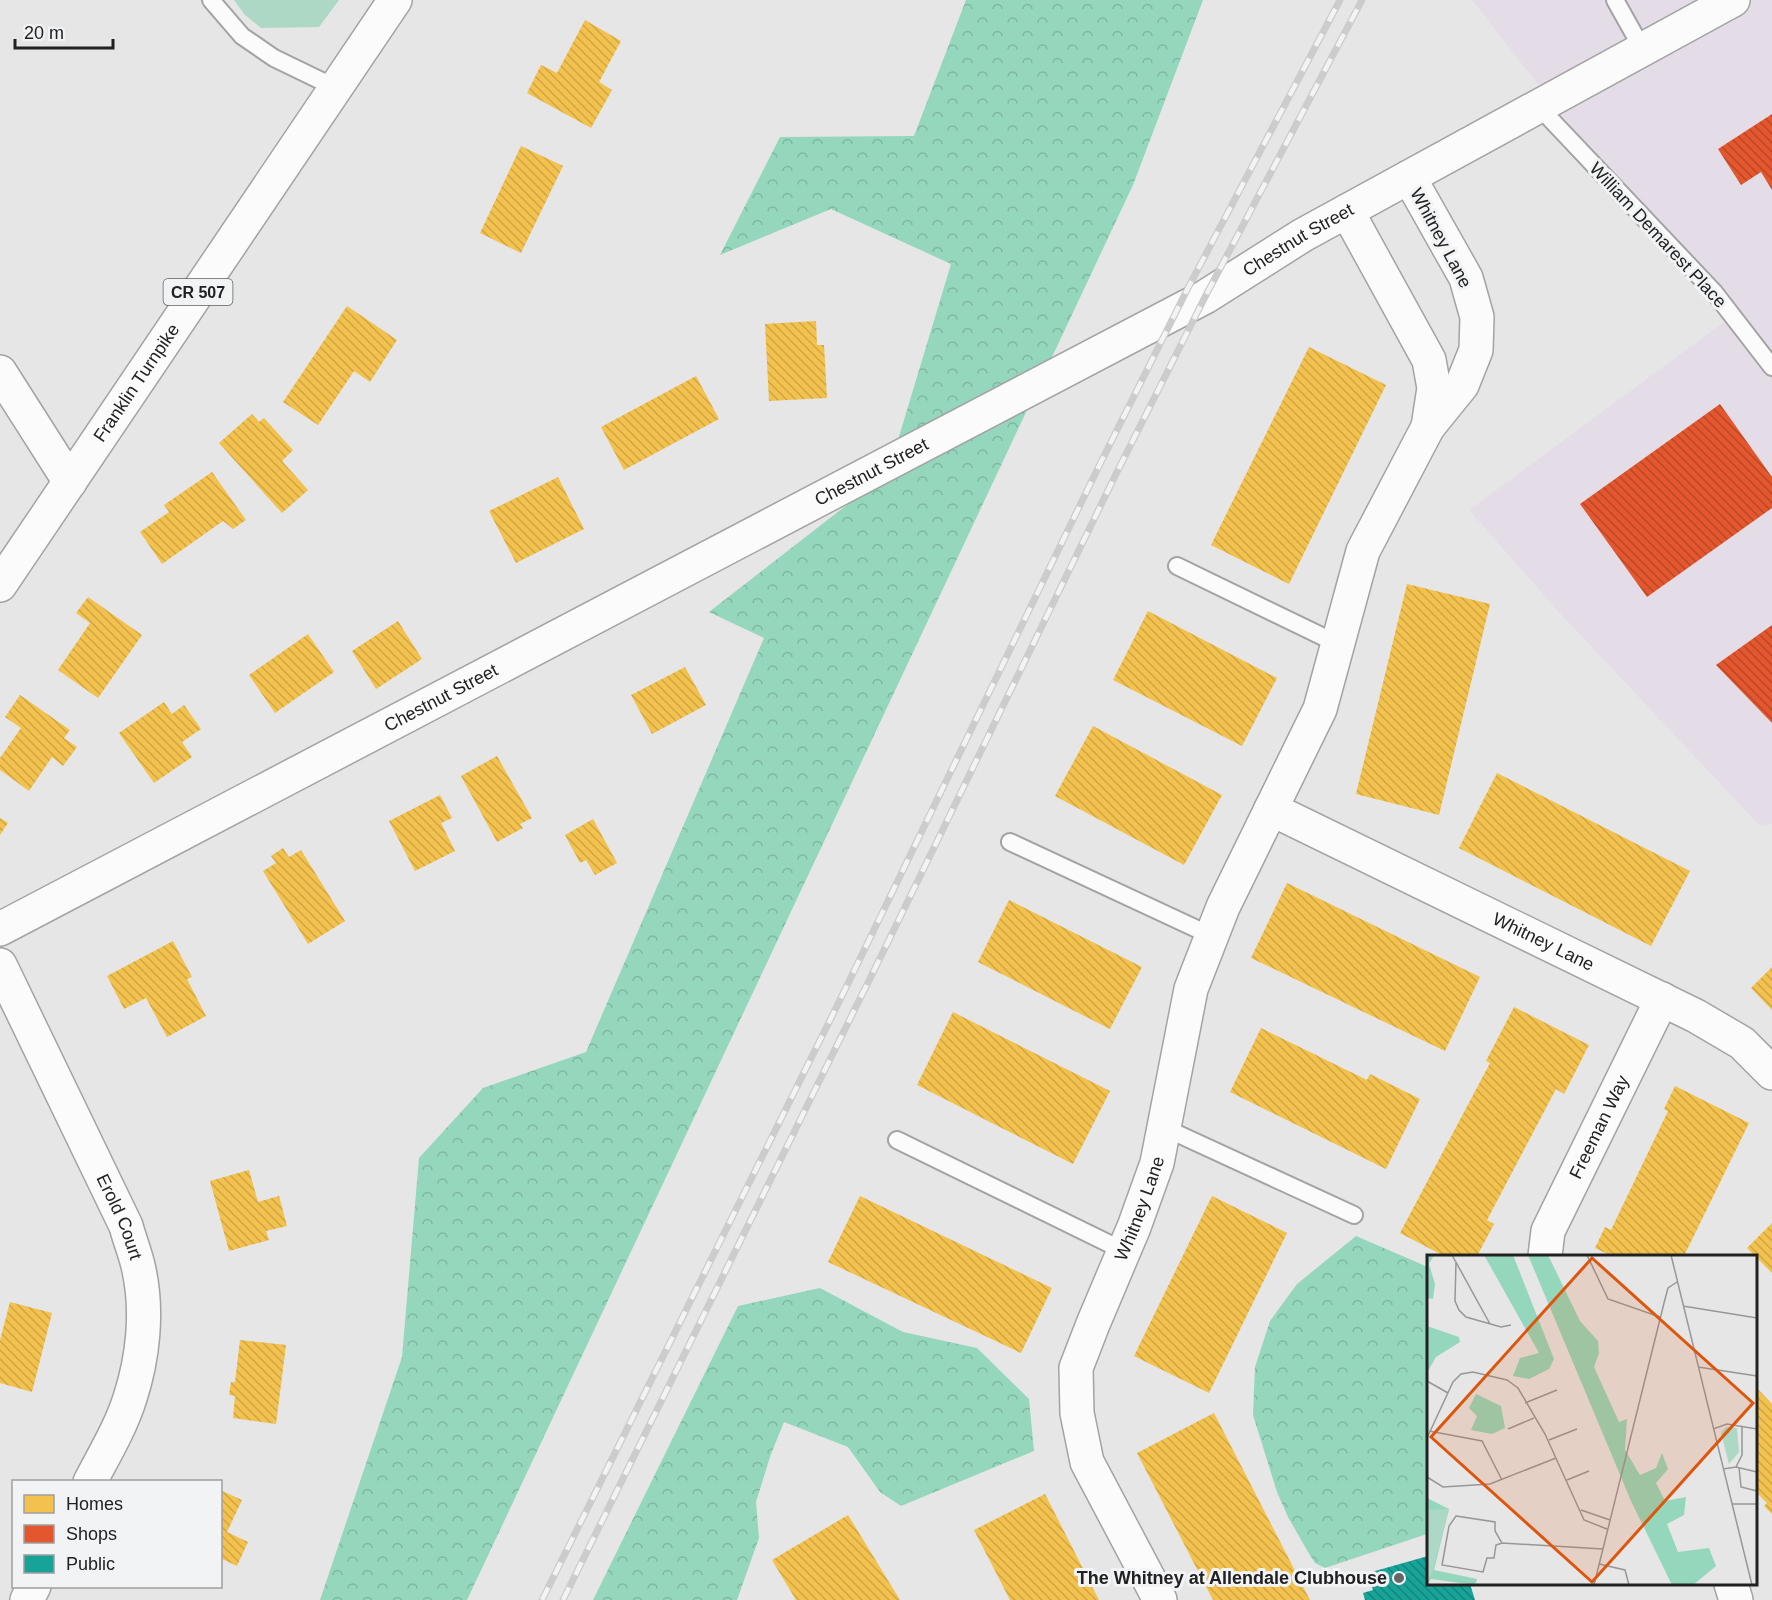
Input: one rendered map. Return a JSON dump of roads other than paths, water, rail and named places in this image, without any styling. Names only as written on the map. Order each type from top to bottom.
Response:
[{"type":"street","name":"Franklin Turnpike","points":[[0,585],[395,0]]},
{"type":"street","name":"Chestnut Street","points":[[0,929],[1205,297],[1303,235],[1733,0]]},
{"type":"street","name":"Whitney Lane","points":[[1160,1600],[1087,1462],[1077,1413],[1077,1368],[1157,1163],[1191,989],[1223,907],[1320,709],[1363,551],[1428,427],[1464,379],[1476,350],[1477,317],[1466,278],[1409,177]]},
{"type":"street","name":"Whitney Lane","points":[[1347,211],[1429,360],[1434,388],[1428,427]]},
{"type":"street","points":[[0,372],[70,482]]},
{"type":"street","name":"Whitney Lane","points":[[1271,809],[1696,1016],[1742,1043],[1772,1073]]},
{"type":"street","name":"Erold Court","points":[[0,965],[126,1226],[140,1271],[144,1314],[141,1357],[130,1399],[91,1480]]},
{"type":"street","name":"Freeman Way","points":[[1545,1255],[1548,1231],[1662,999]]},
{"type":"street","points":[[1731,1585],[1736,1600]]},
{"type":"lane","points":[[211,0],[242,36],[274,58],[336,88]]},
{"type":"lane","points":[[1615,0],[1643,50]]},
{"type":"lane","name":"William Demarest Place","points":[[1539,107],[1714,292],[1772,367]]},
{"type":"lane","points":[[1177,566],[1338,644]]},
{"type":"lane","points":[[1010,842],[1212,936]]},
{"type":"lane","points":[[1165,1128],[1354,1215]]},
{"type":"lane","points":[[897,1140],[1124,1251]]},
{"type":"railway","points":[[542,1600],[838,1004],[1099,466],[1188,288],[1340,0]]},
{"type":"railway","points":[[563,1600],[1116,474],[1205,297],[1362,0]]},
{"type":"place","name":"The Whitney at Allendale Clubhouse","points":[[1399,1578]]}]
